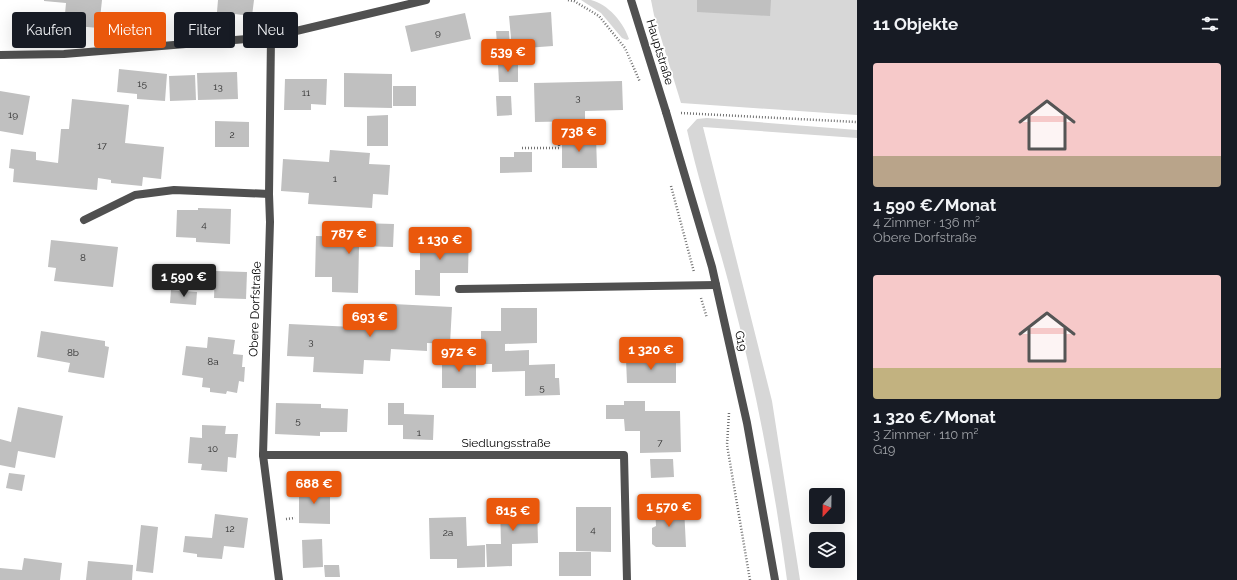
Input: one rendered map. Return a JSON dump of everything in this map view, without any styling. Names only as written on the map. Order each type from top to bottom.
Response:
[{"type":"street","points":[[298,30],[403,3],[426,0]]},
{"type":"street","name":"Hauptstraße","points":[[631,0],[666,112]]},
{"type":"street","points":[[0,55],[64,54],[243,39]]},
{"type":"street","name":"Obere Dorfstraße","points":[[271,48],[270,222],[263,455],[279,580]]},
{"type":"street","name":"G19","points":[[666,112],[712,267],[747,423],[775,580]]},
{"type":"street","points":[[84,220],[135,195],[174,190],[269,194]]},
{"type":"street","points":[[459,289],[716,285]]},
{"type":"street","name":"Siedlungsstraße","points":[[263,455],[624,455],[627,580]]},
{"type":"path","points":[[666,112],[857,122]]},
{"type":"path","points":[[522,148],[559,148],[559,128]]},
{"type":"shaded area","points":[[581,0],[591,0],[597,2],[609,10],[619,21],[629,39],[627,40],[622,38],[601,13]]},
{"type":"shaded area","points":[[651,0],[857,0],[857,115],[681,103],[654,15]]},
{"type":"shaded area","points":[[707,118],[857,130],[857,138],[703,127],[772,401],[800,580],[787,580],[770,470],[748,360],[687,130],[697,119]]},
{"type":"building","points":[[102,0],[101,12],[94,12],[94,28],[86,27],[86,12],[65,12],[66,3],[44,1]]},
{"type":"building","points":[[218,0],[254,0],[252,12],[243,12],[243,15],[235,14],[235,12],[217,12]]},
{"type":"building","points":[[697,0],[771,0],[770,16],[697,12]]},
{"type":"building","points":[[551,12],[553,46],[512,49],[509,16]]},
{"type":"building","points":[[465,13],[471,39],[411,52],[405,26]]},
{"type":"building","points":[[496,31],[509,31],[510,50],[516,50],[517,56],[498,57]]},
{"type":"building","points":[[518,63],[518,82],[499,82],[498,64]]},
{"type":"building","points":[[119,69],[167,74],[165,101],[137,99],[137,94],[117,92]]},
{"type":"building","points":[[237,72],[238,99],[198,100],[197,73]]},
{"type":"building","points":[[344,73],[392,74],[392,108],[344,107]]},
{"type":"building","points":[[195,75],[196,100],[170,101],[169,76]]},
{"type":"building","points":[[285,79],[327,79],[326,105],[311,104],[311,110],[284,110]]},
{"type":"building","points":[[622,81],[623,110],[585,111],[585,121],[535,122],[534,83]]},
{"type":"building","points":[[393,86],[416,86],[416,106],[393,106]]},
{"type":"building","points":[[0,91],[30,96],[23,135],[0,131]]},
{"type":"building","points":[[496,96],[511,96],[512,115],[497,116]]},
{"type":"building","points":[[72,99],[129,105],[125,143],[164,147],[161,179],[143,177],[142,186],[111,183],[111,180],[98,178],[97,190],[13,182],[14,169],[9,168],[11,149],[36,152],[36,160],[58,163],[61,129],[69,129]]},
{"type":"building","points":[[388,115],[388,146],[367,146],[367,116]]},
{"type":"building","points":[[215,121],[249,122],[249,147],[215,147]]},
{"type":"building","points":[[596,137],[597,168],[562,168],[562,138]]},
{"type":"building","points":[[330,150],[370,153],[369,164],[390,165],[388,195],[373,194],[372,208],[308,204],[309,193],[281,191],[283,159],[329,162]]},
{"type":"building","points":[[514,152],[532,152],[532,172],[500,173],[500,157],[514,157]]},
{"type":"building","points":[[198,208],[231,209],[230,244],[196,242],[196,238],[176,237],[177,210],[198,210]]},
{"type":"building","points":[[360,223],[394,224],[393,247],[359,246],[358,293],[332,292],[332,277],[315,277],[316,236],[359,237]]},
{"type":"building","points":[[420,234],[469,234],[468,273],[440,273],[440,296],[415,295],[415,270],[420,270]]},
{"type":"building","points":[[51,240],[118,247],[113,287],[54,281],[56,268],[48,267]]},
{"type":"building","points":[[215,271],[247,272],[246,299],[214,298]]},
{"type":"building","points":[[171,290],[197,292],[196,305],[170,303]]},
{"type":"building","points":[[393,304],[452,307],[450,344],[427,343],[427,351],[391,349],[390,361],[364,360],[363,374],[313,372],[314,357],[287,356],[289,324],[354,327],[355,319],[392,321]]},
{"type":"building","points":[[501,308],[537,308],[537,343],[505,344],[505,351],[529,350],[529,365],[555,364],[555,378],[559,378],[560,395],[525,396],[525,371],[492,372],[492,364],[485,364],[484,351],[481,351],[481,331],[501,331]]},
{"type":"building","points":[[41,331],[105,341],[105,346],[109,347],[104,378],[68,372],[70,363],[37,357]]},
{"type":"building","points":[[208,337],[235,340],[233,354],[243,355],[242,367],[245,367],[244,382],[239,381],[237,393],[227,391],[226,394],[210,392],[210,388],[202,387],[203,378],[182,375],[186,346],[207,348]]},
{"type":"building","points":[[442,358],[476,358],[476,388],[442,388]]},
{"type":"building","points":[[676,358],[676,383],[627,383],[626,359]]},
{"type":"building","points":[[624,401],[645,401],[645,411],[680,411],[681,452],[640,453],[640,431],[625,431],[624,419],[606,419],[606,405],[624,405]]},
{"type":"building","points":[[276,403],[321,404],[321,408],[348,409],[347,432],[320,432],[320,436],[275,434]]},
{"type":"building","points":[[388,403],[404,403],[404,414],[434,415],[433,440],[403,439],[403,425],[388,425]]},
{"type":"building","points":[[18,407],[63,416],[55,458],[18,451],[15,468],[0,465],[0,439],[11,442]]},
{"type":"building","points":[[202,425],[226,426],[225,434],[238,434],[236,458],[228,457],[227,472],[201,470],[202,464],[188,463],[190,437],[202,438]]},
{"type":"building","points":[[650,459],[673,459],[674,477],[651,478]]},
{"type":"building","points":[[9,473],[25,475],[22,491],[6,488]]},
{"type":"building","points":[[299,486],[330,487],[330,524],[299,523]]},
{"type":"building","points":[[537,503],[538,543],[512,544],[512,566],[487,567],[486,544],[501,544],[500,504]]},
{"type":"building","points":[[576,507],[611,507],[611,552],[576,551]]},
{"type":"building","points":[[684,507],[686,547],[656,547],[652,544],[652,528],[656,526],[655,508]]},
{"type":"building","points":[[215,514],[248,518],[244,548],[224,546],[222,559],[197,557],[197,554],[183,552],[185,536],[212,538]]},
{"type":"building","points":[[466,517],[467,546],[485,545],[485,567],[457,568],[457,559],[430,559],[429,518]]},
{"type":"building","points":[[141,525],[158,527],[153,573],[136,571]]},
{"type":"building","points":[[322,539],[323,567],[303,568],[302,540]]},
{"type":"building","points":[[559,552],[591,552],[591,576],[559,576]]},
{"type":"building","points":[[24,558],[62,563],[60,580],[0,580],[0,568],[22,570]]},
{"type":"building","points":[[88,561],[133,565],[132,580],[86,580]]},
{"type":"building","points":[[324,565],[339,565],[340,577],[325,577]]}]
